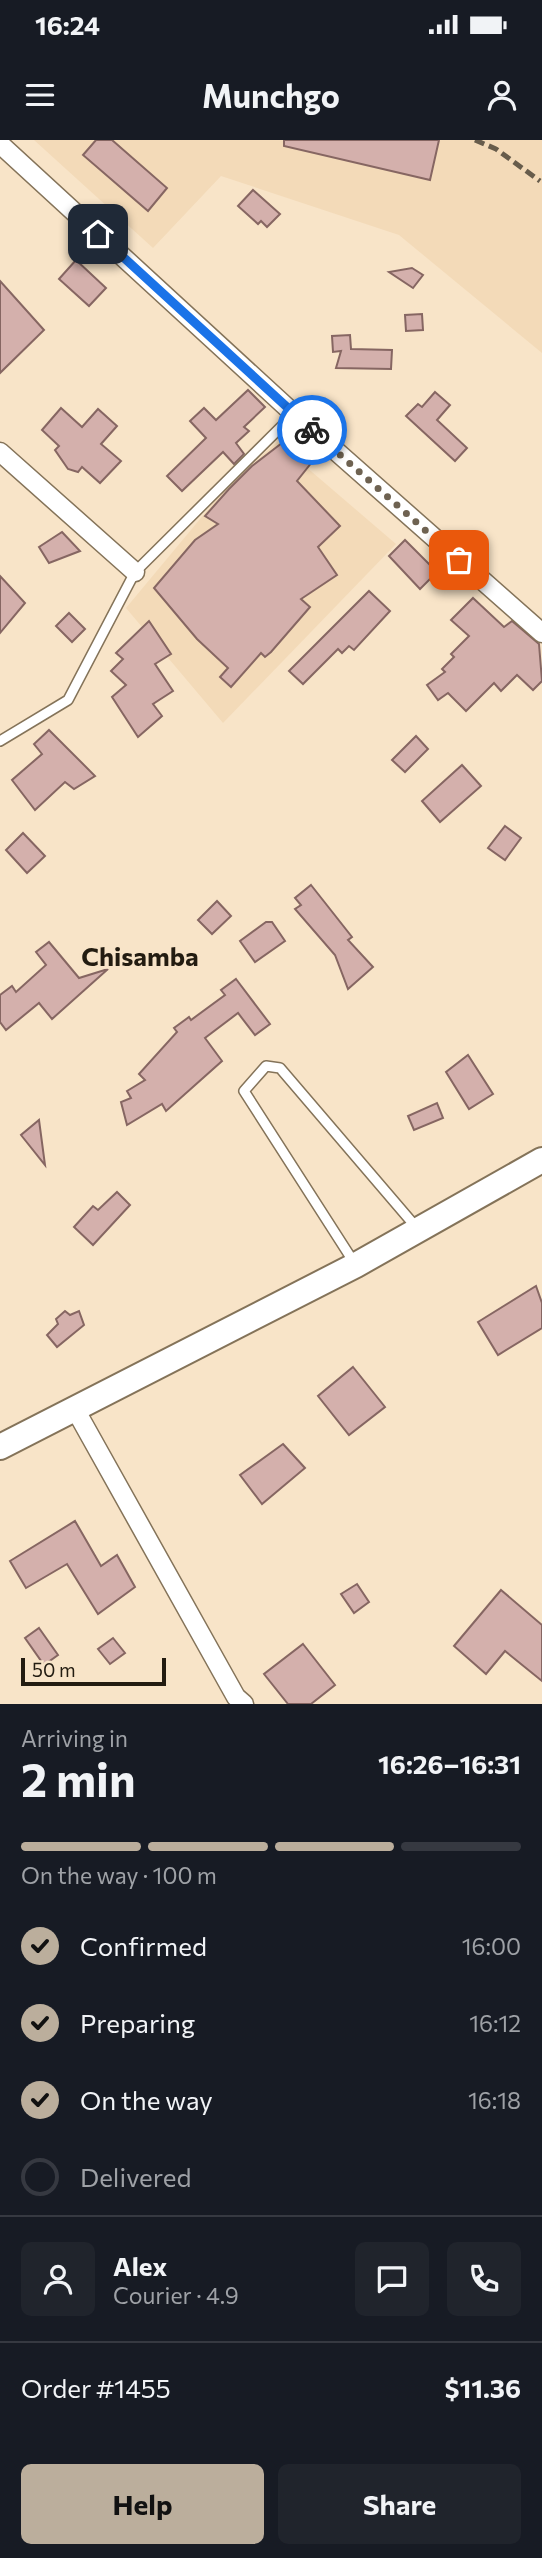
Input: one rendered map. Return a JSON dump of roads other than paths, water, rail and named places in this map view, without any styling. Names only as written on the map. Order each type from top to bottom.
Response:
[{"type":"main road","points":[[0,1447],[356,1265],[542,1160]]},
{"type":"street","points":[[0,144],[294,414],[542,633]]},
{"type":"street","points":[[0,452],[135,572]]},
{"type":"street","points":[[75,1409],[234,1701]]},
{"type":"lane","points":[[0,741],[68,700],[135,572],[294,414]]},
{"type":"lane","points":[[356,1265],[244,1091],[266,1066],[280,1068],[418,1230]]},
{"type":"railway","points":[[475,140],[496,149],[540,181]]},
{"type":"district","name":"Chisamba","points":[[140,955]]}]
